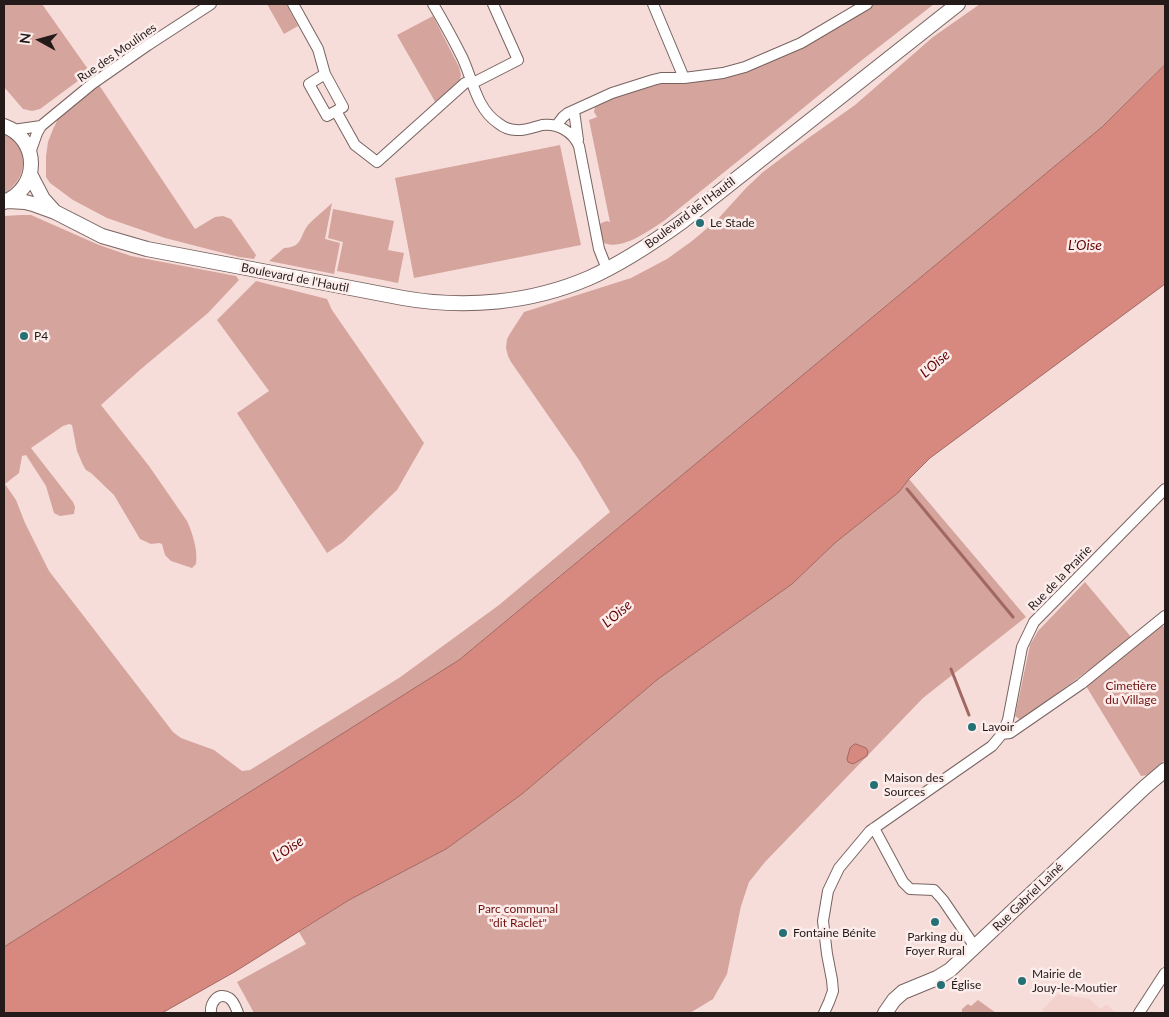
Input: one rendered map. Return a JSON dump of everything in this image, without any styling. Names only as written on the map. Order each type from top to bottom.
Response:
[{"type":"main road","name":"Boulevard de l'Hautil","points":[[6,202],[25,202],[55,212],[102,236],[147,249],[420,301],[466,303],[532,296],[572,284],[607,269],[646,247],[683,221],[958,4]]},
{"type":"main road","points":[[6,202],[21,192],[26,185],[30,174],[31,161],[30,153],[24,140],[9,128]]},
{"type":"main road","name":"Boulevard de l'Hautil","points":[[30,174],[43,199],[55,212]]},
{"type":"main road","name":"Rue Gabriel Lainé","points":[[885,1013],[894,1000],[903,992],[937,978],[950,970],[1145,786],[1165,770]]},
{"type":"street","name":"Rue des Moulines","points":[[30,153],[41,126],[92,84],[211,4]]},
{"type":"street","points":[[293,4],[318,49],[325,74],[344,107],[327,116],[309,84],[325,74]]},
{"type":"street","points":[[433,4],[462,58],[477,97],[491,117],[503,126],[514,130],[546,125],[556,126],[572,134],[579,146]]},
{"type":"street","points":[[336,111],[355,145],[377,162],[465,83],[472,82],[518,60],[493,4]]},
{"type":"street","points":[[653,4],[684,78]]},
{"type":"street","points":[[556,126],[563,116],[612,93],[653,80],[723,73],[745,67],[801,43],[867,4]]},
{"type":"street","points":[[574,111],[599,249],[607,269]]},
{"type":"street","points":[[9,128],[41,126]]},
{"type":"street","name":"Rue de la Prairie","points":[[1002,734],[1008,720],[1022,647],[1034,622],[1165,488]]},
{"type":"street","points":[[824,1013],[832,991],[824,921],[828,891],[839,868],[866,834],[992,746],[1002,734],[1010,733],[1081,684],[1165,616]]},
{"type":"street","points":[[874,828],[903,882],[910,889],[934,890],[975,947]]},
{"type":"street","points":[[1139,1013],[1165,972]]},
{"type":"street","points":[[211,1013],[212,1004],[220,996],[232,1000],[238,1013]]},
{"type":"shaded area","points":[[1058,994],[1089,999],[1101,1009],[1108,1005],[1115,1013],[1046,1013],[1042,1010]]},
{"type":"green space","points":[[4,4],[42,4],[90,72],[40,109],[32,111],[23,109],[4,87]]},
{"type":"green space","points":[[267,4],[286,4],[298,26],[284,34]]},
{"type":"green space","points":[[872,4],[934,4],[665,220],[644,234],[627,242],[611,245],[604,243],[599,227],[601,223],[610,222],[589,120],[597,117],[594,112],[595,107],[614,96],[655,82],[685,81],[802,46]]},
{"type":"green space","points":[[980,4],[1165,4],[1165,65],[1102,127],[459,660],[4,947],[4,216],[31,215],[99,245],[131,256],[236,276],[239,280],[208,313],[101,405],[149,466],[187,521],[196,548],[196,564],[192,568],[171,561],[165,555],[162,544],[151,544],[140,539],[114,495],[86,470],[83,465],[77,451],[72,425],[63,426],[31,448],[73,502],[75,507],[74,514],[60,516],[54,513],[46,486],[26,455],[22,456],[19,473],[5,484],[16,500],[25,523],[49,571],[173,732],[181,738],[214,750],[242,771],[250,770],[399,678],[499,605],[610,512],[579,460],[508,356],[506,348],[507,339],[524,312],[631,278],[667,259],[717,220],[763,172],[855,105],[933,37]]},
{"type":"green space","points":[[433,16],[459,67],[461,75],[459,84],[437,105],[397,35]]},
{"type":"green space","points":[[99,85],[195,229],[215,217],[223,216],[231,219],[256,255],[254,259],[165,238],[107,218],[73,200],[50,183],[46,177],[46,156],[48,142],[58,119]]},
{"type":"green space","points":[[4,134],[18,147],[23,163],[22,172],[18,180],[4,193]]},
{"type":"green space","points":[[560,145],[581,245],[414,278],[395,178]]},
{"type":"green space","points":[[332,203],[325,239],[340,243],[334,274],[269,261],[284,248],[298,243],[308,225]]},
{"type":"green space","points":[[333,209],[394,221],[388,250],[404,253],[398,283],[337,271],[343,242],[328,238]]},
{"type":"green space","points":[[256,281],[327,299],[332,310],[424,443],[397,490],[343,542],[327,553],[237,413],[269,391],[217,320]]},
{"type":"green space","name":"Parc communal \"dit Raclet\"","points":[[909,479],[1026,617],[923,698],[765,862],[749,882],[741,906],[727,974],[713,999],[690,1013],[254,1013],[237,982],[306,944],[299,932],[349,900],[446,849],[522,794],[658,679],[792,584],[836,542],[899,492]]},
{"type":"green space","points":[[1085,582],[1132,638],[1021,720],[1015,716],[1030,645],[1038,631]]},
{"type":"green space","name":"Cimetière du Village","points":[[1162,624],[1165,629],[1165,760],[1148,775],[1141,776],[1086,686]]},
{"type":"green space","points":[[978,1000],[996,1013],[961,1013],[962,1009],[968,1004],[971,1006]]},
{"type":"water","name":"L’Oise","points":[[1165,65],[1165,284],[930,458],[899,492],[836,542],[792,584],[658,679],[522,794],[446,849],[349,900],[236,971],[162,1013],[4,1013],[4,947],[459,660],[1102,127]]},
{"type":"water","points":[[856,744],[866,748],[868,751],[867,756],[853,764],[848,762],[847,759],[850,748]]},
{"type":"waterway","points":[[907,489],[1013,617]]},
{"type":"waterway","points":[[951,669],[969,715]]},
{"type":"place","name":"Le Stade","points":[[700,223]]},
{"type":"place","name":"P4","points":[[24,336]]},
{"type":"place","name":"Lavoir","points":[[972,727]]},
{"type":"place","name":"Maison des Sources","points":[[874,785]]},
{"type":"place","name":"Parking du Foyer Rural","points":[[935,922]]},
{"type":"place","name":"Fontaine Bénite","points":[[783,933]]},
{"type":"place","name":"Mairie de Jouy-le-Moutier","points":[[1022,981]]},
{"type":"place","name":"Église","points":[[941,985]]},
{"type":"water label","name":"L'Oise","points":[[935,364]]},
{"type":"water label","name":"L'Oise","points":[[617,614]]},
{"type":"water label","name":"L'Oise","points":[[288,849]]}]
